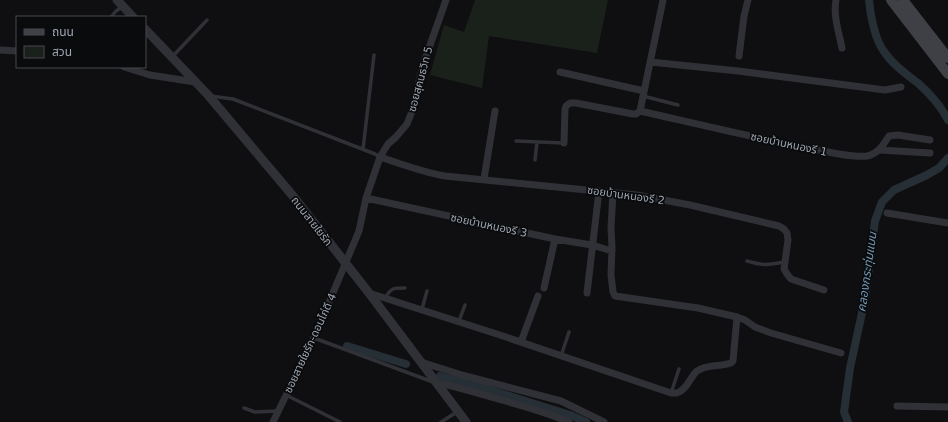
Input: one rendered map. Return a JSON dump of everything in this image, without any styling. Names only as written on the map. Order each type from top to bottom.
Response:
[{"type":"main road","points":[[891,0],[948,74]]},
{"type":"main road","points":[[903,0],[948,58]]},
{"type":"street","name":"ซอยสุคนธวิท 5","points":[[346,264],[359,231],[366,198],[380,157],[388,144],[407,124],[411,114],[423,65],[446,0]]},
{"type":"street","points":[[640,111],[663,0]]},
{"type":"street","points":[[739,56],[744,16],[748,0]]},
{"type":"street","points":[[836,0],[836,18],[842,48]]},
{"type":"street","points":[[120,3],[132,16]]},
{"type":"street","name":"ถนนสายใยรัก","points":[[146,30],[208,96],[293,196],[422,362],[466,422]]},
{"type":"street","points":[[0,50],[16,51]]},
{"type":"street","points":[[650,62],[738,70],[885,90],[901,87]]},
{"type":"street","points":[[127,68],[150,75],[195,82]]},
{"type":"street","points":[[560,72],[644,94]]},
{"type":"street","name":"ซอยบ้านหนองรี 1","points":[[564,144],[565,109],[570,103],[633,114],[640,111],[799,147],[843,154],[866,156],[874,154],[880,150]]},
{"type":"street","points":[[484,179],[495,110]]},
{"type":"street","points":[[930,140],[898,135],[889,136],[880,150],[930,153]]},
{"type":"street","name":"ซอยบ้านหนองรี 2","points":[[380,157],[426,172],[444,176],[637,195],[690,204],[779,226],[787,233],[788,240],[784,268],[787,274],[791,279],[824,290]]},
{"type":"street","points":[[587,293],[599,191]]},
{"type":"street","points":[[613,192],[611,228],[612,292],[615,296],[698,308],[737,317],[745,320],[755,327],[771,333],[841,353]]},
{"type":"street","name":"ซอยบ้านหนองรี 3","points":[[366,198],[555,239],[592,245],[612,251]]},
{"type":"street","points":[[887,213],[948,222]]},
{"type":"street","points":[[544,288],[555,239]]},
{"type":"street","name":"ซอยสายใยรัก-ดอนไก่ดี 4","points":[[273,422],[314,338],[346,264]]},
{"type":"street","points":[[369,293],[521,342],[671,393],[681,391],[698,370],[705,367],[731,363],[733,361],[737,317]]},
{"type":"street","points":[[521,342],[538,296]]},
{"type":"street","points":[[422,362],[462,375],[561,401],[604,422]]},
{"type":"street","points":[[438,383],[454,386],[553,414],[569,422]]},
{"type":"street","points":[[897,406],[948,407]]},
{"type":"lane","points":[[112,16],[120,3]]},
{"type":"lane","points":[[172,57],[207,20]]},
{"type":"lane","points":[[363,149],[374,55]]},
{"type":"lane","points":[[644,94],[678,105]]},
{"type":"lane","points":[[208,96],[233,100],[376,154],[380,157]]},
{"type":"lane","points":[[516,141],[564,144]]},
{"type":"lane","points":[[535,160],[537,142]]},
{"type":"lane","points":[[747,262],[768,265],[785,262]]},
{"type":"lane","points":[[385,298],[390,290],[404,288]]},
{"type":"lane","points":[[422,310],[427,291]]},
{"type":"lane","points":[[458,322],[465,305]]},
{"type":"lane","points":[[562,356],[570,332]]},
{"type":"lane","points":[[314,338],[438,383]]},
{"type":"lane","points":[[671,393],[679,369]]},
{"type":"lane","points":[[286,395],[340,422]]},
{"type":"lane","points":[[244,408],[255,412],[278,411]]},
{"type":"lane","points":[[442,422],[458,411]]},
{"type":"green space","points":[[475,0],[608,0],[597,53],[489,36],[482,88],[430,75],[444,25],[464,32]]},
{"type":"waterway","name":"คลองกระทุ่มแบน","points":[[869,0],[873,26],[883,50],[904,73],[919,84],[931,96],[948,120]]},
{"type":"waterway","name":"คลองกระทุ่มแบน","points":[[848,422],[844,412],[850,368],[865,299],[875,221],[882,202],[894,190],[939,168],[948,158]]},
{"type":"waterway","points":[[347,346],[406,364]]},
{"type":"waterway","points":[[440,376],[481,387],[570,415],[586,422]]}]
